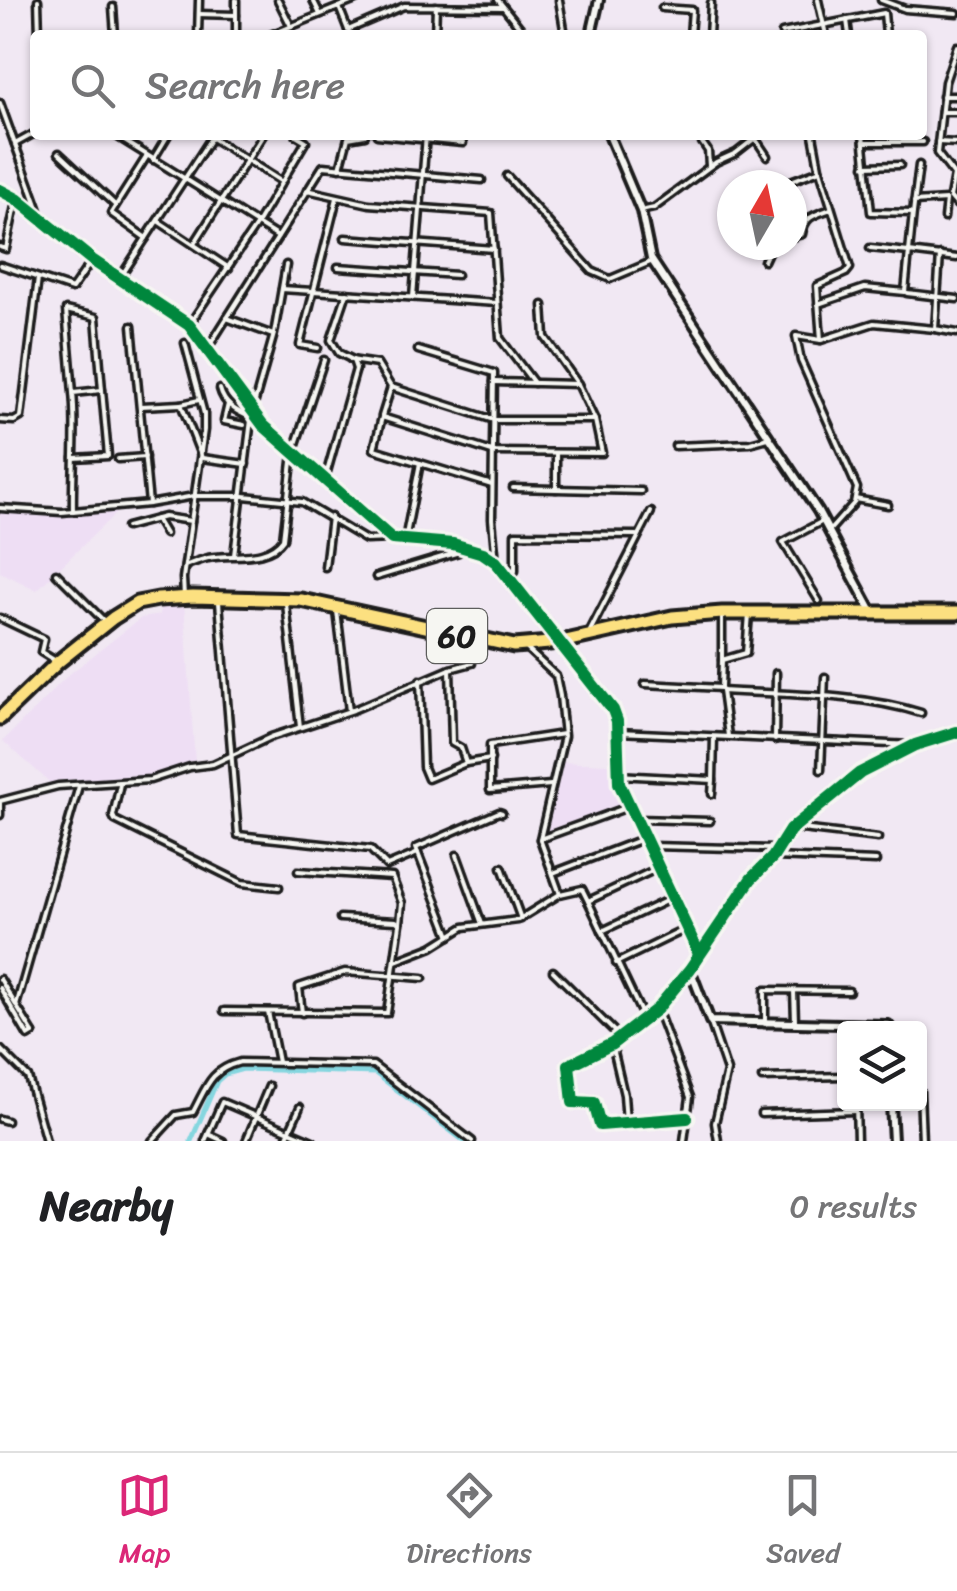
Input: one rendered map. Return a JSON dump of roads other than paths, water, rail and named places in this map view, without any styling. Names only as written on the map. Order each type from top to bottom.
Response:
[{"type":"highway","name":"60","points":[[0,718],[6,704],[106,623],[136,604],[184,597],[286,600],[471,639],[524,646],[561,642],[672,617],[957,613]]},
{"type":"street","points":[[38,0],[39,30]]},
{"type":"street","points":[[198,30],[199,0]]},
{"type":"street","points":[[236,0],[236,30]]},
{"type":"street","points":[[278,0],[291,26]]},
{"type":"street","points":[[314,0],[320,14]]},
{"type":"street","points":[[282,30],[356,0]]},
{"type":"street","points":[[498,0],[522,30]]},
{"type":"street","points":[[559,0],[564,30]]},
{"type":"street","points":[[591,30],[599,0]]},
{"type":"street","points":[[818,0],[825,30]]},
{"type":"street","points":[[905,0],[905,9]]},
{"type":"street","points":[[886,30],[882,1],[905,9],[957,13]]},
{"type":"street","points":[[432,4],[435,30]]},
{"type":"street","points":[[709,30],[711,4]]},
{"type":"street","points":[[355,30],[404,6],[503,7]]},
{"type":"street","points":[[113,7],[115,30]]},
{"type":"street","points":[[339,7],[348,30]]},
{"type":"street","points":[[662,8],[692,10],[690,30]]},
{"type":"street","points":[[798,30],[884,13]]},
{"type":"street","points":[[199,14],[236,14]]},
{"type":"street","points":[[847,20],[848,30]]},
{"type":"street","points":[[957,46],[943,96],[937,154],[954,174],[950,197],[957,206]]},
{"type":"street","points":[[943,96],[957,96]]},
{"type":"street","points":[[0,103],[42,220]]},
{"type":"street","points":[[941,112],[957,112]]},
{"type":"street","points":[[15,144],[30,136]]},
{"type":"street","points":[[123,140],[278,237]]},
{"type":"street","points":[[153,160],[165,140]]},
{"type":"street","points":[[119,279],[210,140]]},
{"type":"street","points":[[218,140],[282,182]]},
{"type":"street","points":[[194,244],[260,140]]},
{"type":"street","points":[[189,325],[257,224],[304,140]]},
{"type":"street","points":[[340,168],[347,140]]},
{"type":"street","points":[[413,297],[425,140]]},
{"type":"street","points":[[444,140],[463,143]]},
{"type":"street","points":[[612,140],[642,215],[653,261],[824,521],[874,614]]},
{"type":"street","points":[[700,140],[708,151],[709,167]]},
{"type":"street","points":[[642,215],[753,140]]},
{"type":"street","points":[[759,140],[767,156]]},
{"type":"street","points":[[814,140],[850,268],[817,286],[821,340]]},
{"type":"street","points":[[864,140],[871,212],[913,213]]},
{"type":"street","points":[[894,140],[924,142]]},
{"type":"street","points":[[938,142],[957,142]]},
{"type":"street","points":[[58,153],[115,206]]},
{"type":"street","points":[[147,156],[111,214],[147,239]]},
{"type":"street","points":[[865,166],[900,165]]},
{"type":"street","points":[[905,292],[918,165]]},
{"type":"street","points":[[208,348],[323,166],[482,180]]},
{"type":"street","points":[[807,175],[820,170]]},
{"type":"street","points":[[507,176],[592,270],[610,279],[653,261]]},
{"type":"street","points":[[0,190],[17,199],[92,260],[189,325],[252,415],[392,539]]},
{"type":"street","points":[[307,190],[419,209],[491,214],[500,338],[534,383]]},
{"type":"street","points":[[318,348],[300,344],[337,198]]},
{"type":"street","points":[[0,248],[6,249],[17,199]]},
{"type":"street","points":[[914,202],[948,201],[944,218]]},
{"type":"street","points":[[807,222],[809,217],[832,209]]},
{"type":"street","points":[[158,221],[229,268]]},
{"type":"street","points":[[346,238],[494,249]]},
{"type":"street","points":[[870,248],[957,258]]},
{"type":"street","points":[[936,330],[940,256]]},
{"type":"street","points":[[0,265],[72,289],[92,260]]},
{"type":"street","points":[[234,555],[252,415],[286,265]]},
{"type":"street","points":[[338,266],[456,275]]},
{"type":"street","points":[[0,420],[21,417],[38,278]]},
{"type":"street","points":[[818,304],[865,288],[957,299]]},
{"type":"street","points":[[280,290],[496,303]]},
{"type":"street","points":[[347,293],[331,340],[336,350],[351,360],[377,364],[391,387],[494,420],[595,420]]},
{"type":"street","points":[[382,417],[492,452],[602,454],[595,420],[578,384],[544,337],[543,306]]},
{"type":"street","points":[[73,458],[108,456],[96,317],[66,310],[77,437],[73,458],[73,511]]},
{"type":"street","points":[[227,318],[273,335]]},
{"type":"street","points":[[829,531],[856,499],[854,479],[801,360],[795,337],[821,340],[867,323],[957,332]]},
{"type":"street","points":[[132,326],[148,504]]},
{"type":"street","points":[[184,597],[184,566],[204,430],[185,343]]},
{"type":"street","points":[[418,350],[494,373],[492,485],[496,562]]},
{"type":"street","points":[[184,566],[207,558],[265,553],[276,548],[282,539],[293,452],[324,360]]},
{"type":"street","points":[[325,480],[356,369],[351,360]]},
{"type":"street","points":[[494,382],[578,384]]},
{"type":"street","points":[[391,387],[374,449],[492,485]]},
{"type":"street","points":[[220,389],[230,406],[252,415]]},
{"type":"street","points":[[73,393],[102,390]]},
{"type":"street","points":[[141,406],[200,400]]},
{"type":"street","points":[[243,400],[230,406],[224,421],[244,425]]},
{"type":"street","points":[[181,404],[202,458]]},
{"type":"street","points":[[676,446],[750,443],[768,438]]},
{"type":"street","points":[[556,453],[556,489]]},
{"type":"street","points":[[118,459],[145,457]]},
{"type":"street","points":[[202,458],[246,464]]},
{"type":"street","points":[[405,540],[420,463]]},
{"type":"street","points":[[513,488],[641,490]]},
{"type":"street","points":[[0,508],[73,511],[194,496],[287,500],[312,505],[366,540],[462,546],[483,553],[496,562],[613,710],[618,732],[617,775],[628,807],[699,954]]},
{"type":"street","points":[[856,499],[888,505]]},
{"type":"street","points":[[590,636],[590,626],[651,512]]},
{"type":"street","points":[[325,567],[330,517]]},
{"type":"street","points":[[126,527],[156,518],[191,520]]},
{"type":"street","points":[[156,518],[165,534]]},
{"type":"street","points":[[819,601],[783,542],[824,521]]},
{"type":"street","points":[[508,578],[515,571],[515,534],[637,535]]},
{"type":"street","points":[[376,577],[459,552],[462,546]]},
{"type":"street","points":[[56,573],[106,623]]},
{"type":"street","points":[[219,597],[238,836],[370,849],[387,866],[418,853]]},
{"type":"street","points":[[286,600],[300,727]]},
{"type":"street","points":[[337,608],[350,711]]},
{"type":"street","points":[[722,614],[722,690],[728,737]]},
{"type":"street","points":[[722,660],[746,652],[749,614]]},
{"type":"street","points":[[0,618],[44,639],[41,652],[58,662]]},
{"type":"street","points":[[0,815],[0,802],[54,787],[150,780],[230,757],[472,663],[471,639]]},
{"type":"street","points":[[524,646],[558,679],[564,734],[540,839],[560,894]]},
{"type":"street","points":[[450,669],[452,742],[461,748],[466,763]]},
{"type":"street","points":[[774,740],[776,673]]},
{"type":"street","points":[[820,770],[825,676]]},
{"type":"street","points":[[420,680],[423,767],[428,780],[466,763],[492,760]]},
{"type":"street","points":[[645,684],[894,704],[921,713]]},
{"type":"street","points":[[618,732],[915,745]]},
{"type":"street","points":[[687,1118],[600,1125],[594,1103],[574,1102],[568,1065],[612,1044],[658,1009],[793,828],[860,773],[915,745],[957,732]]},
{"type":"street","points":[[551,785],[490,790],[490,745],[564,734]]},
{"type":"street","points":[[712,794],[714,736]]},
{"type":"street","points":[[617,775],[713,780]]},
{"type":"street","points":[[120,784],[115,820],[242,884],[278,887]]},
{"type":"street","points":[[16,1006],[79,786]]},
{"type":"street","points":[[540,839],[628,807]]},
{"type":"street","points":[[450,936],[416,848],[502,813]]},
{"type":"street","points":[[634,818],[710,821]]},
{"type":"street","points":[[793,828],[878,838]]},
{"type":"street","points":[[553,873],[645,842],[779,849]]},
{"type":"street","points":[[457,854],[482,924]]},
{"type":"street","points":[[773,857],[876,861]]},
{"type":"street","points":[[502,867],[521,919]]},
{"type":"street","points":[[588,901],[657,868]]},
{"type":"street","points":[[224,1011],[388,1013],[402,903],[392,877],[298,870]]},
{"type":"street","points":[[396,961],[464,927],[521,919],[560,894],[578,888],[588,901],[645,1021]]},
{"type":"street","points":[[602,931],[671,899]]},
{"type":"street","points":[[340,918],[396,921],[400,928]]},
{"type":"street","points":[[616,962],[686,930]]},
{"type":"street","points":[[690,969],[727,1071],[715,1123],[718,1141]]},
{"type":"street","points":[[553,971],[620,1037]]},
{"type":"street","points":[[302,1013],[299,987],[345,972],[423,978]]},
{"type":"street","points":[[0,979],[32,1037],[0,988]]},
{"type":"street","points":[[764,1024],[765,990],[849,991]]},
{"type":"street","points":[[794,991],[795,1024]]},
{"type":"street","points":[[658,1009],[690,1097],[684,1141]]},
{"type":"street","points":[[268,1012],[278,1062]]},
{"type":"street","points":[[710,1021],[837,1026]]},
{"type":"street","points":[[612,1044],[626,1123]]},
{"type":"street","points":[[0,1049],[28,1076],[46,1141]]},
{"type":"street","points":[[152,1141],[176,1115],[194,1112],[211,1077],[222,1067],[240,1062],[373,1065],[472,1141]]},
{"type":"street","points":[[762,1078],[837,1076]]},
{"type":"street","points":[[246,1141],[269,1086]]},
{"type":"street","points":[[205,1141],[222,1102],[313,1141]]},
{"type":"street","points":[[286,1141],[300,1107]]},
{"type":"street","points":[[761,1114],[856,1111],[857,1141]]},
{"type":"street","points":[[891,1111],[893,1141]]},
{"type":"street","points":[[921,1111],[922,1141]]},
{"type":"street","points":[[0,1119],[7,1121]]},
{"type":"street","points":[[208,1134],[223,1141]]},
{"type":"waterway","points":[[191,1141],[217,1081],[225,1074],[243,1069],[375,1073],[464,1141]]}]
